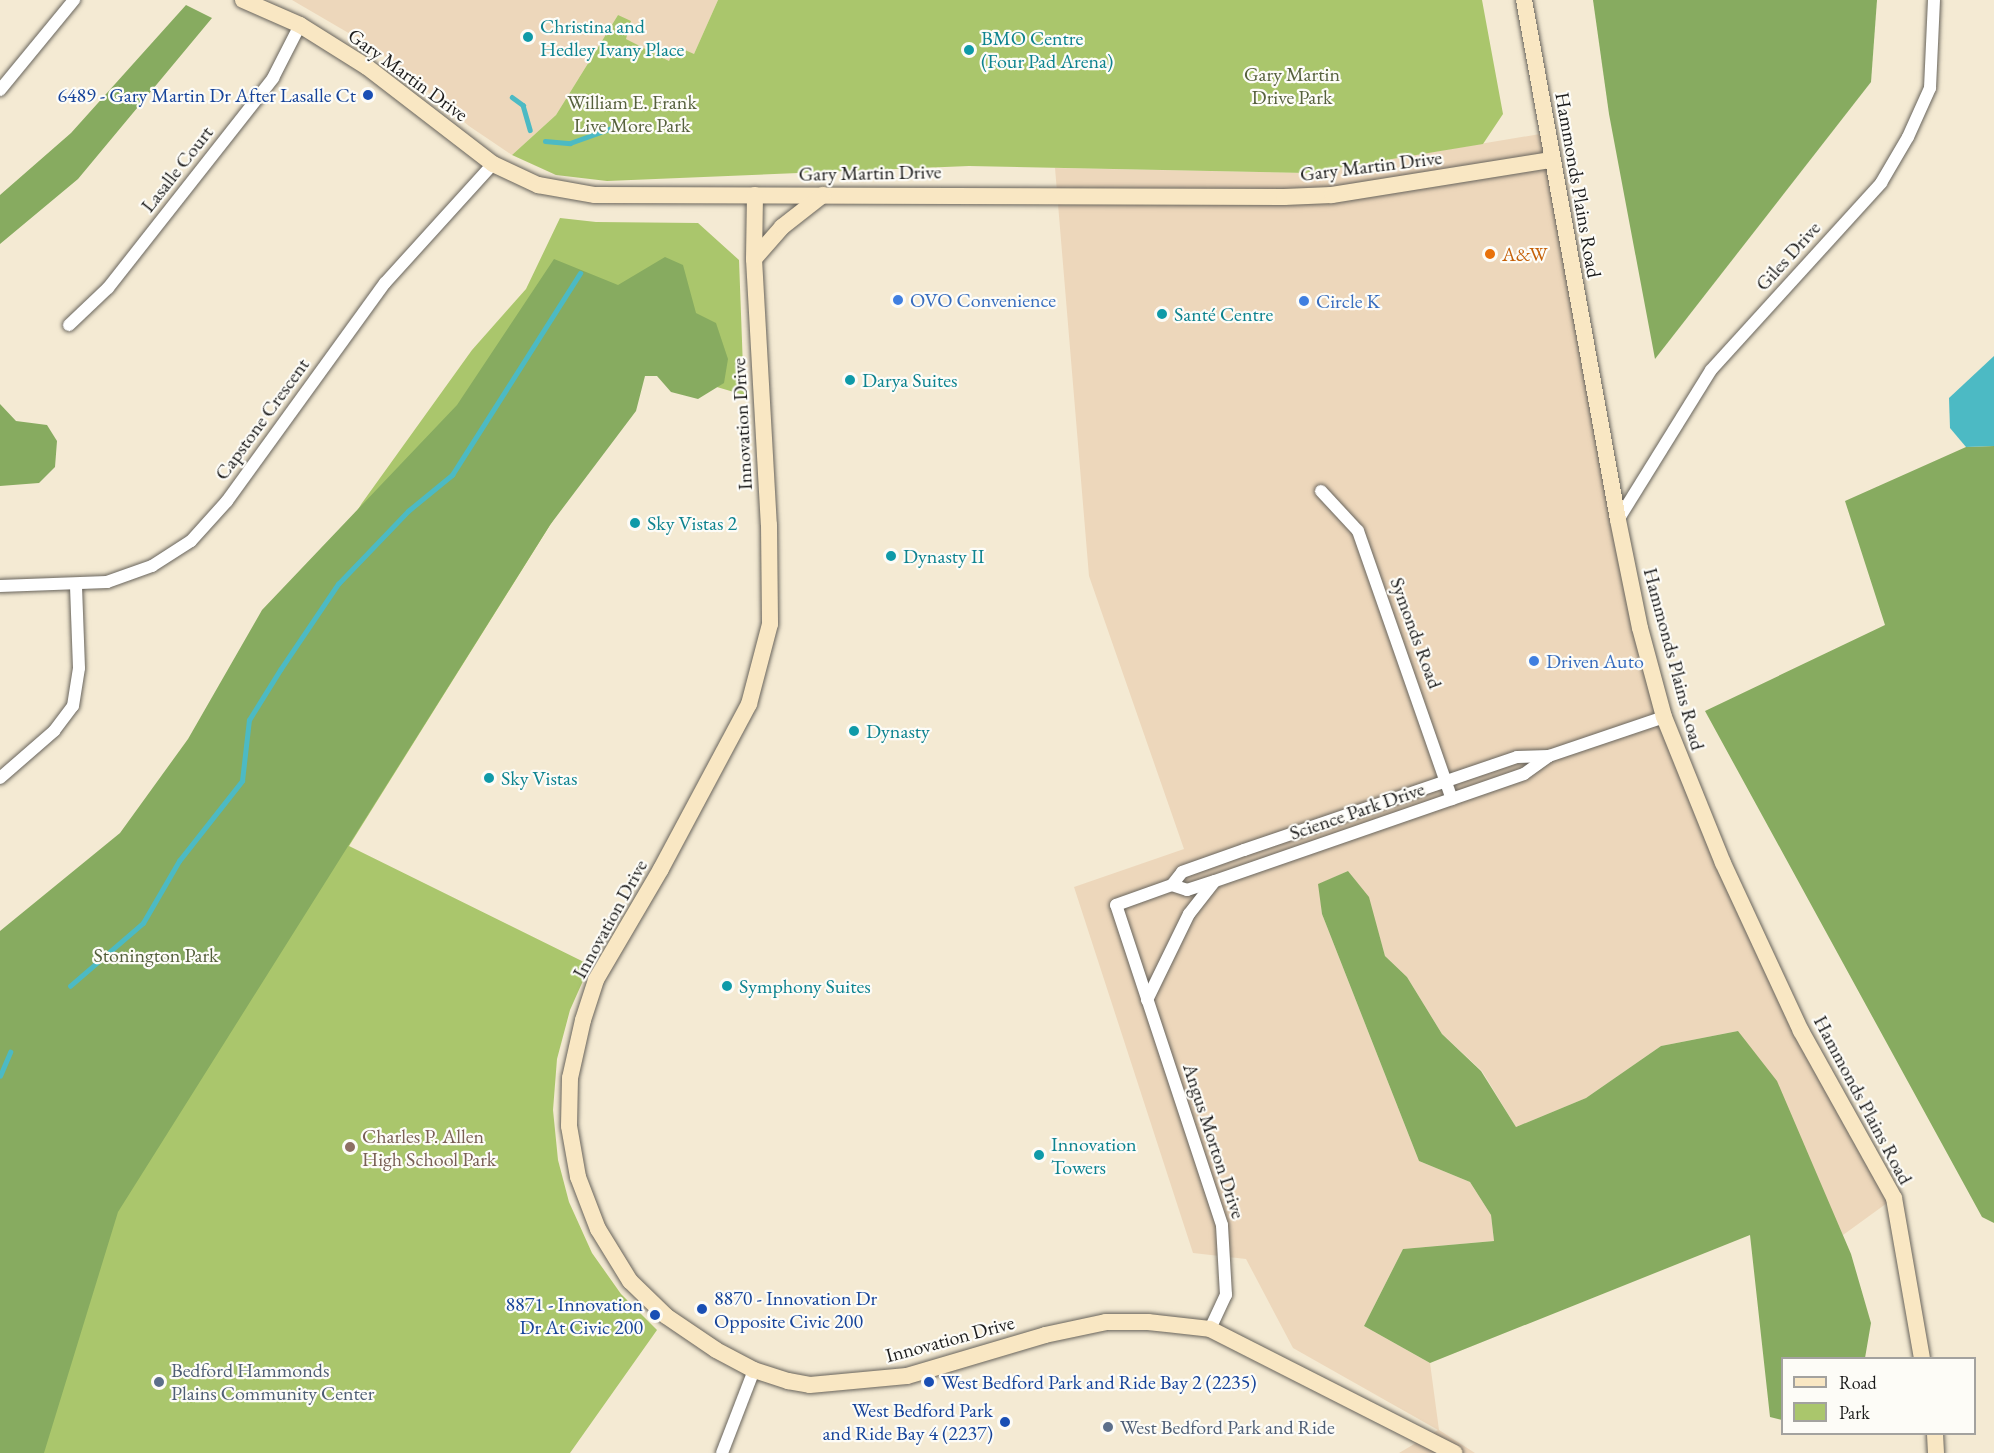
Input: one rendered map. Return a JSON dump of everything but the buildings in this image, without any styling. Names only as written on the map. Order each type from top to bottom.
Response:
[{"type":"street","points":[[0,90],[74,0]]},
{"type":"street","name":"Gary Martin Drive","points":[[243,0],[300,25],[367,68],[493,164],[538,184],[595,195],[1332,195],[1551,160]]},
{"type":"street","name":"Hammonds Plains Road","points":[[1524,0],[1551,160],[1618,520],[1640,628],[1664,717],[1723,863],[1801,1031],[1894,1198],[1922,1357]]},
{"type":"street","name":"Giles Drive","points":[[1618,520],[1707,375],[1887,173],[1930,88],[1934,0]]},
{"type":"street","name":"Lasalle Court","points":[[69,325],[108,288],[273,78],[300,25]]},
{"type":"street","name":"Capstone Crescent","points":[[0,586],[76,585],[107,582],[152,566],[172,555],[210,522],[385,283],[493,164]]},
{"type":"street","name":"Innovation Drive","points":[[755,195],[754,259],[770,555],[770,624],[763,661],[749,704],[662,869],[596,980],[570,1078],[569,1126],[578,1177],[598,1229],[630,1281],[666,1316],[754,1370],[810,1385],[907,1376],[982,1352],[1106,1322],[1148,1322],[1210,1329],[1454,1453]]},
{"type":"street","points":[[754,259],[782,227],[822,195]]},
{"type":"street","name":"Symonds Road","points":[[1321,492],[1358,531],[1452,799]]},
{"type":"street","points":[[0,778],[54,731],[73,706],[79,668],[76,585]]},
{"type":"street","name":"Science Park Drive","points":[[1116,905],[1172,885],[1182,872],[1445,781],[1517,757],[1549,756],[1664,717]]},
{"type":"street","name":"Science Park Drive","points":[[1172,885],[1187,890],[1215,881],[1524,774],[1549,756]]},
{"type":"street","points":[[1147,1000],[1189,914],[1215,881]]},
{"type":"street","name":"Angus Morton Drive","points":[[1116,905],[1222,1225],[1226,1295],[1210,1329]]},
{"type":"street","points":[[722,1453],[754,1370]]},
{"type":"street","points":[[1935,1435],[1936,1453]]},
{"type":"shaded area","points":[[292,0],[718,0],[694,54],[669,61],[625,39],[618,15],[556,115],[512,155],[469,126],[376,49]]},
{"type":"shaded area","points":[[1546,133],[1640,628],[1723,863],[1894,1198],[1843,1235],[1813,1170],[1738,1031],[1661,1046],[1586,1098],[1516,1127],[1482,1071],[1442,1034],[1407,977],[1385,956],[1368,897],[1348,871],[1319,884],[1322,914],[1419,1161],[1470,1182],[1491,1215],[1494,1241],[1403,1249],[1364,1326],[1430,1363],[1439,1430],[1475,1453],[1399,1453],[1438,1430],[1293,1348],[1246,1259],[1193,1253],[1074,887],[1184,849],[1089,576],[1055,168],[1307,173]]},
{"type":"green space","name":"Gary Martin Drive Park","points":[[718,0],[1482,0],[1503,114],[1483,144],[1307,173],[969,166],[607,181],[556,175],[512,155],[556,115],[618,15],[631,21],[626,39],[669,61],[676,46],[694,54]]},
{"type":"green space","points":[[1593,0],[1877,0],[1871,82],[1655,359],[1609,114]]},
{"type":"green space","points":[[186,5],[212,18],[78,179],[0,244],[0,195],[71,133]]},
{"type":"green space","points":[[560,218],[596,222],[698,223],[739,260],[744,395],[649,367],[349,846],[590,965],[570,1010],[557,1059],[553,1110],[558,1160],[569,1202],[592,1253],[621,1294],[657,1330],[570,1453],[0,1453],[0,1082],[362,503],[472,350],[526,289]]},
{"type":"green space","name":"Stonington Park","points":[[665,257],[683,265],[696,313],[716,323],[728,359],[724,383],[698,399],[671,392],[657,376],[645,376],[636,411],[550,525],[118,1212],[44,1453],[0,1453],[0,931],[120,833],[188,739],[262,610],[457,405],[554,259],[618,285]]},
{"type":"green space","points":[[0,404],[16,421],[47,425],[57,441],[55,467],[39,483],[0,486]]},
{"type":"green space","points":[[1994,446],[1994,1223],[1982,1217],[1705,711],[1885,625],[1845,501],[1966,447]]},
{"type":"green space","points":[[1348,871],[1369,897],[1385,956],[1407,977],[1442,1034],[1481,1071],[1516,1127],[1586,1098],[1661,1046],[1738,1031],[1777,1081],[1851,1254],[1871,1323],[1865,1357],[1781,1357],[1781,1420],[1770,1417],[1750,1235],[1430,1363],[1364,1326],[1403,1249],[1494,1241],[1491,1215],[1470,1182],[1419,1161],[1322,914],[1318,884]]},
{"type":"water","points":[[1994,356],[1994,446],[1966,447],[1950,428],[1949,398]]},
{"type":"waterway","points":[[512,97],[523,105],[530,130]]},
{"type":"waterway","points":[[545,141],[570,143],[615,127]]},
{"type":"waterway","points":[[70,986],[143,923],[179,861],[242,781],[249,720],[280,670],[338,584],[408,511],[452,475],[580,273]]},
{"type":"waterway","points":[[0,1076],[10,1052]]},
{"type":"place","name":"Christina and Hedley Ivany Place","points":[[528,37]]},
{"type":"place","name":"BMO Centre (Four Pad Arena)","points":[[969,50]]},
{"type":"place","name":"6489 - Gary Martin Dr After Lasalle Ct","points":[[368,95]]},
{"type":"place","name":"A&W","points":[[1490,254]]},
{"type":"place","name":"OVO Convenience","points":[[898,300]]},
{"type":"place","name":"Circle K","points":[[1304,301]]},
{"type":"place","name":"Santé Centre","points":[[1162,314]]},
{"type":"place","name":"Darya Suites","points":[[850,380]]},
{"type":"place","name":"Sky Vistas 2","points":[[635,523]]},
{"type":"place","name":"Dynasty II","points":[[891,556]]},
{"type":"place","name":"Driven Auto","points":[[1534,661]]},
{"type":"place","name":"Dynasty","points":[[854,731]]},
{"type":"place","name":"Sky Vistas","points":[[489,778]]},
{"type":"place","name":"Symphony Suites","points":[[727,986]]},
{"type":"place","name":"Charles P. Allen High School Park","points":[[350,1147]]},
{"type":"place","name":"Innovation Towers","points":[[1039,1155]]},
{"type":"place","name":"8870 - Innovation Dr Opposite Civic 200","points":[[702,1309]]},
{"type":"place","name":"8871 - Innovation Dr At Civic 200","points":[[655,1315]]},
{"type":"place","name":"Bedford Hammonds Plains Community Center","points":[[159,1382]]},
{"type":"place","name":"West Bedford Park and Ride Bay 2 (2235)","points":[[929,1382]]},
{"type":"place","name":"West Bedford Park and Ride Bay 4 (2237)","points":[[1005,1422]]},
{"type":"place","name":"West Bedford Park and Ride","points":[[1108,1427]]},
{"type":"park label","name":"William E. Frank Live More Park","points":[[632,114]]}]
